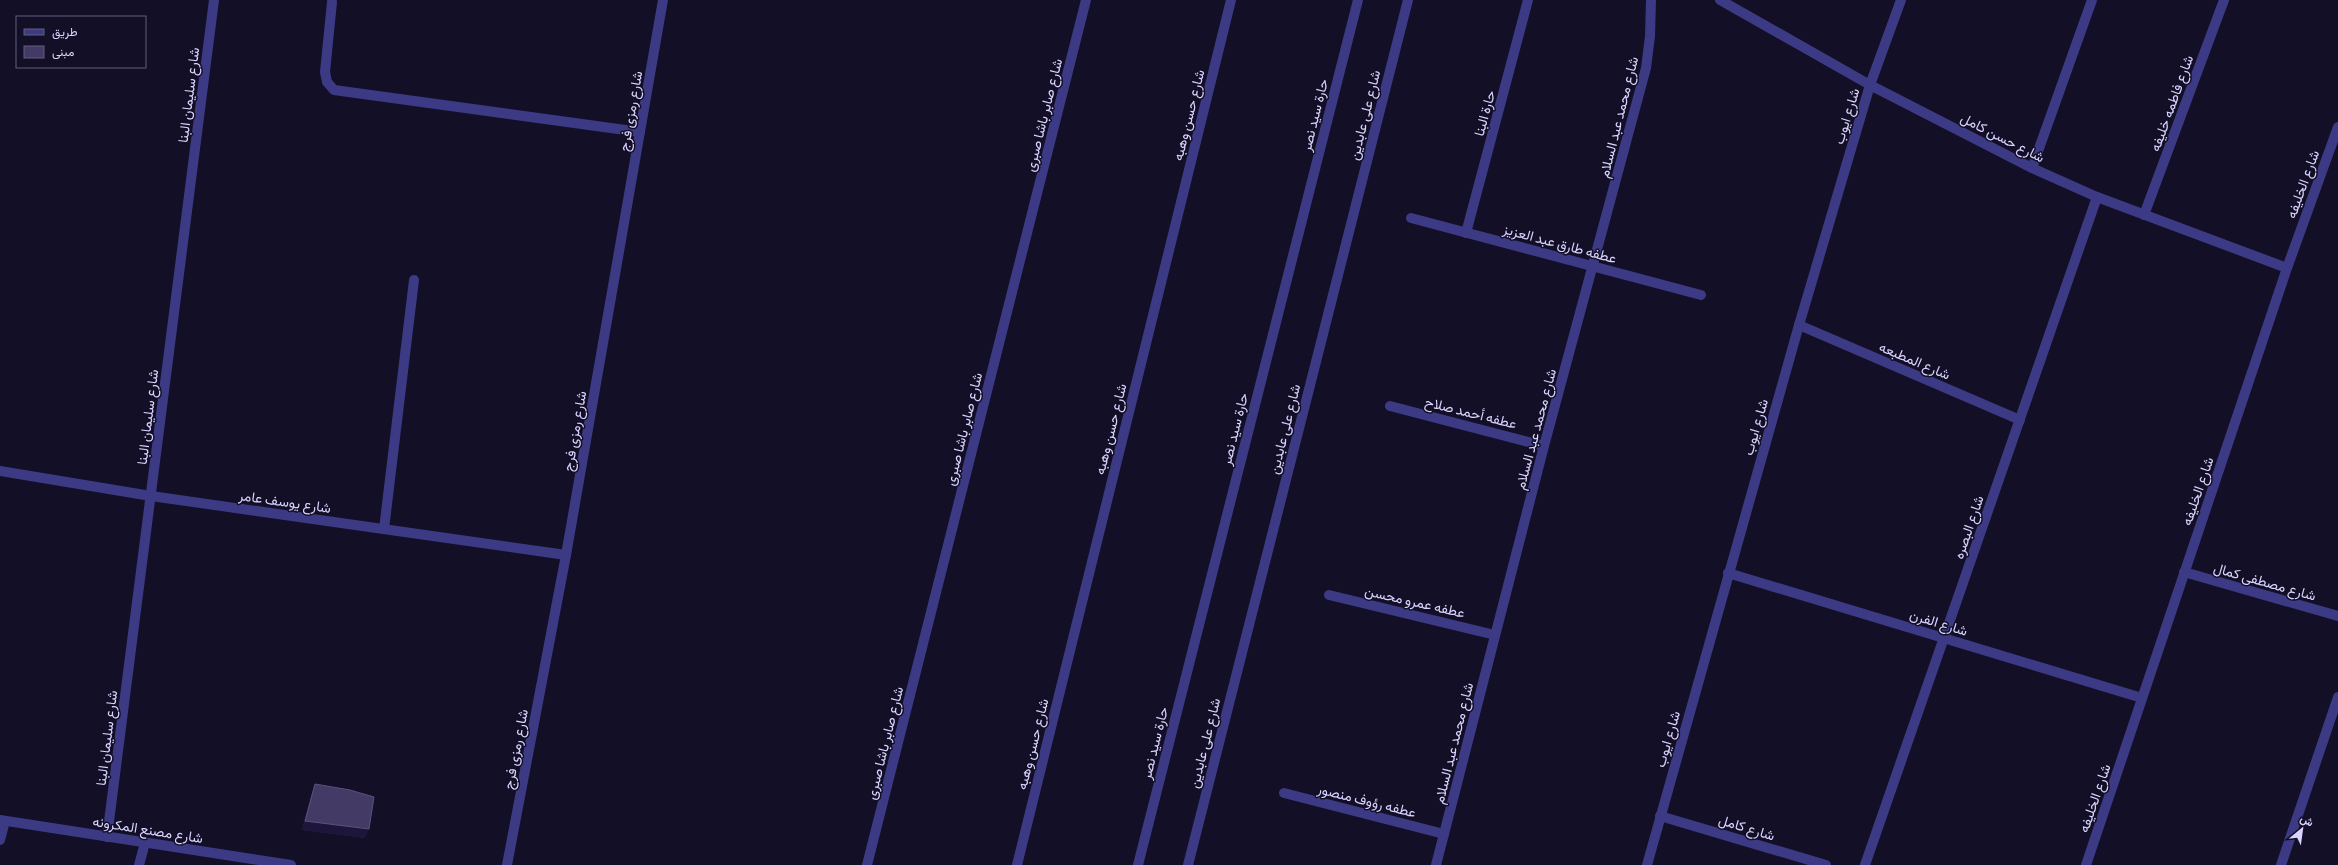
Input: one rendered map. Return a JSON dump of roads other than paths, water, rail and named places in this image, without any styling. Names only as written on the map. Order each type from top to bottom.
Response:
[{"type":"street","name":"شارع سليمان البنا","points":[[107,837],[214,0]]},
{"type":"street","name":"شارع رمزى فرج","points":[[507,865],[566,555],[663,0]]},
{"type":"street","name":"شارع صابر باشا صبرى","points":[[868,865],[1086,0]]},
{"type":"street","name":"شارع حسن وهبه","points":[[1017,865],[1231,0]]},
{"type":"street","name":"حارة سيد نصر","points":[[1138,865],[1358,0]]},
{"type":"street","name":"شارع على عابدين","points":[[1188,865],[1408,0]]},
{"type":"street","name":"حارة البنا","points":[[1466,233],[1528,0]]},
{"type":"street","name":"شارع محمد عبد السلام","points":[[1436,865],[1544,446],[1594,266],[1646,68],[1650,36],[1651,0]]},
{"type":"street","name":"شارع حسن كامل","points":[[1720,0],[1870,85],[2032,168],[2097,198],[2287,268]]},
{"type":"street","name":"شارع ايوب","points":[[1647,865],[1799,325],[1870,85],[1901,0]]},
{"type":"street","points":[[2032,168],[2092,0]]},
{"type":"street","name":"شارع فاطمه خليفه","points":[[2144,215],[2224,0]]},
{"type":"street","points":[[332,2],[325,72],[327,82],[334,90],[640,132]]},
{"type":"street","name":"شارع الخليفه","points":[[2086,865],[2287,268],[2338,127]]},
{"type":"street","name":"شارع البصره","points":[[1865,865],[2097,198]]},
{"type":"street","name":"عطفه طارق عبد العزيز","points":[[1411,218],[1701,295]]},
{"type":"street","points":[[384,529],[414,280]]},
{"type":"street","name":"شارع المطبعه","points":[[1799,325],[2020,420]]},
{"type":"street","name":"عطفه أحمد صلاح","points":[[1390,406],[1544,446]]},
{"type":"street","name":"شارع يوسف عامر","points":[[0,471],[150,496],[566,555]]},
{"type":"street","name":"شارع مصطفى كمال","points":[[2184,572],[2338,616]]},
{"type":"street","name":"شارع الفرن","points":[[1728,573],[2142,698]]},
{"type":"street","name":"عطفه عمرو محسن","points":[[1329,595],[1495,635]]},
{"type":"street","points":[[2280,865],[2334,721],[2338,697]]},
{"type":"street","name":"عطفه رؤوف منصور","points":[[1284,793],[1444,834]]},
{"type":"street","name":"شارع كامل","points":[[1660,816],[1826,865]]},
{"type":"street","points":[[0,840],[3,821]]},
{"type":"street","name":"شارع مصنع المكرونه","points":[[3,821],[291,865]]},
{"type":"street","points":[[139,865],[145,843]]}]
